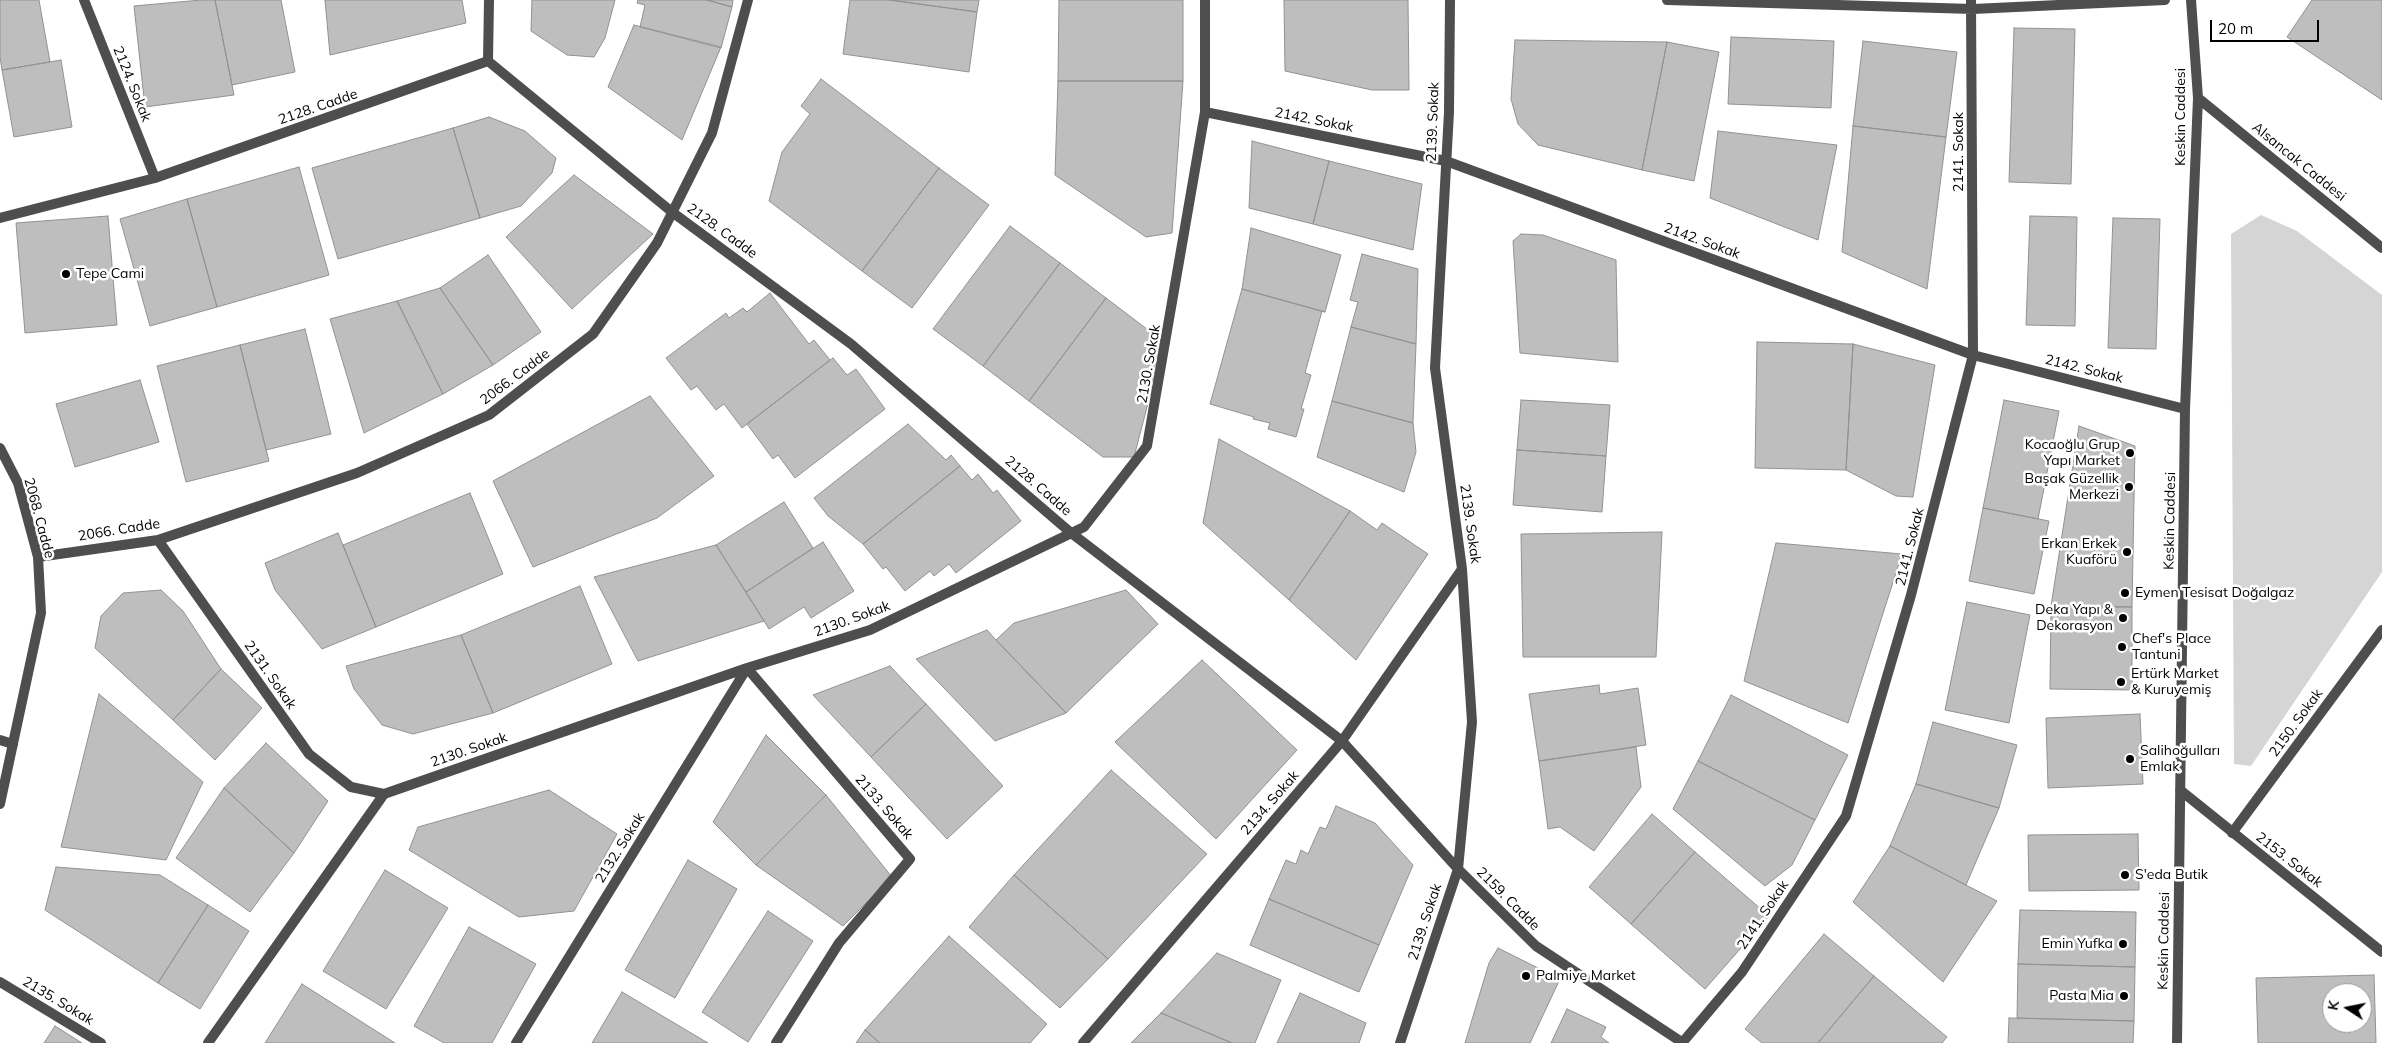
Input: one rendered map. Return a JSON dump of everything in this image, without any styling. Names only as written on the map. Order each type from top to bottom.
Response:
[{"type":"street","name":"2124. Sokak","points":[[84,0],[155,178]]},
{"type":"street","points":[[488,61],[489,0]]},
{"type":"street","name":"2066. Cadde","points":[[38,557],[158,540],[358,473],[489,415],[592,334],[657,243],[712,133],[748,0]]},
{"type":"street","name":"2130. Sokak","points":[[384,794],[747,668],[870,630],[973,582],[1070,532],[1084,527],[1148,446],[1205,112],[1205,0]]},
{"type":"street","name":"2139. Sokak","points":[[1400,1043],[1458,868],[1472,722],[1462,569],[1435,368],[1449,112],[1450,0]]},
{"type":"street","points":[[1666,0],[1972,4],[2165,0]]},
{"type":"street","name":"Keskin Caddesi","points":[[2177,1043],[2185,409],[2198,98],[2190,0]]},
{"type":"street","name":"2141. Sokak","points":[[1682,1043],[1742,972],[1846,816],[1911,595],[1973,355],[1972,4]]},
{"type":"street","name":"2128. Cadde","points":[[0,218],[155,178],[488,61],[672,212],[852,344],[1070,532],[1342,741]]},
{"type":"street","name":"Alsancak Caddesi","points":[[2198,98],[2382,248]]},
{"type":"street","name":"2142. Sokak","points":[[1205,112],[1446,161],[1973,355],[2185,409]]},
{"type":"street","name":"2068. Cadde","points":[[0,448],[18,483],[38,557],[41,612],[0,804]]},
{"type":"street","name":"2131. Sokak","points":[[158,540],[309,754],[350,787],[384,794]]},
{"type":"street","name":"2134. Sokak","points":[[1083,1043],[1342,741],[1462,569]]},
{"type":"street","name":"2150. Sokak","points":[[2232,832],[2382,630]]},
{"type":"street","name":"2132. Sokak","points":[[516,1043],[747,668]]},
{"type":"street","name":"2133. Sokak","points":[[747,668],[910,858],[839,943],[776,1043]]},
{"type":"street","points":[[0,740],[13,744]]},
{"type":"street","name":"2159. Cadde","points":[[1342,741],[1458,868],[1536,946],[1682,1043]]},
{"type":"street","name":"2153. Sokak","points":[[2180,790],[2382,952]]},
{"type":"street","points":[[208,1043],[384,794]]},
{"type":"street","name":"2135. Sokak","points":[[0,982],[101,1043]]},
{"type":"shaded area","points":[[2261,215],[2297,231],[2382,295],[2382,572],[2251,766],[2234,764],[2231,234]]},
{"type":"building","points":[[0,0],[39,0],[50,62],[2,70],[0,57]]},
{"type":"building","points":[[215,0],[234,95],[145,107],[134,6]]},
{"type":"building","points":[[215,0],[281,0],[295,72],[232,85]]},
{"type":"building","points":[[325,0],[462,0],[466,23],[330,55]]},
{"type":"building","points":[[532,0],[615,0],[605,38],[594,57],[567,55],[531,31]]},
{"type":"building","points":[[638,0],[707,0],[732,7],[721,48],[640,27],[645,5],[637,3]]},
{"type":"building","points":[[707,0],[733,0],[732,7]]},
{"type":"building","points":[[850,0],[890,0],[977,12],[969,72],[843,54]]},
{"type":"building","points":[[890,0],[979,0],[977,12]]},
{"type":"building","points":[[1059,0],[1183,0],[1183,81],[1058,81]]},
{"type":"building","points":[[1284,0],[1408,0],[1409,90],[1372,90],[1285,71]]},
{"type":"building","points":[[2312,0],[2382,0],[2382,100],[2287,37]]},
{"type":"building","points":[[634,25],[721,47],[682,140],[608,87]]},
{"type":"building","points":[[2014,28],[2075,29],[2071,184],[2009,182]]},
{"type":"building","points":[[1731,37],[1834,41],[1831,108],[1728,104]]},
{"type":"building","points":[[1515,40],[1667,42],[1642,170],[1538,145],[1518,124],[1511,99]]},
{"type":"building","points":[[1863,41],[1957,52],[1946,137],[1853,126]]},
{"type":"building","points":[[1667,42],[1719,52],[1694,181],[1642,170]]},
{"type":"building","points":[[61,60],[72,127],[14,137],[2,70]]},
{"type":"building","points":[[821,79],[939,168],[862,271],[769,201],[782,152],[810,114],[801,106]]},
{"type":"building","points":[[1058,81],[1183,81],[1172,233],[1146,237],[1055,175]]},
{"type":"building","points":[[489,117],[525,131],[556,158],[552,173],[521,206],[480,218],[453,128]]},
{"type":"building","points":[[1853,126],[1946,137],[1927,289],[1842,252]]},
{"type":"building","points":[[453,128],[480,218],[338,259],[312,168]]},
{"type":"building","points":[[1718,131],[1837,145],[1818,240],[1710,198]]},
{"type":"building","points":[[1252,141],[1329,161],[1313,224],[1249,208]]},
{"type":"building","points":[[1329,161],[1422,184],[1413,250],[1313,224]]},
{"type":"building","points":[[299,167],[329,275],[217,307],[187,199]]},
{"type":"building","points":[[939,168],[989,205],[912,308],[862,271]]},
{"type":"building","points":[[574,175],[653,234],[572,309],[506,237]]},
{"type":"building","points":[[187,199],[217,307],[150,326],[120,219]]},
{"type":"building","name":"Tepe Cami","points":[[108,216],[117,325],[25,333],[16,223]]},
{"type":"building","points":[[2030,216],[2077,217],[2075,326],[2026,325]]},
{"type":"building","points":[[2113,218],[2160,219],[2156,349],[2108,348]]},
{"type":"building","points":[[1010,226],[1060,263],[983,366],[933,329]]},
{"type":"building","points":[[1251,228],[1341,255],[1325,312],[1242,289]]},
{"type":"building","points":[[1521,234],[1543,235],[1616,260],[1618,362],[1520,353],[1513,241]]},
{"type":"building","points":[[1362,254],[1418,269],[1416,344],[1351,327],[1358,302],[1350,300]]},
{"type":"building","points":[[488,255],[541,332],[493,365],[440,288]]},
{"type":"building","points":[[1060,263],[1106,298],[1029,401],[983,366]]},
{"type":"building","points":[[440,288],[493,365],[443,394],[397,301]]},
{"type":"building","points":[[1242,289],[1322,311],[1305,373],[1311,375],[1301,409],[1304,409],[1296,437],[1268,429],[1270,423],[1210,404]]},
{"type":"building","points":[[770,293],[809,344],[814,340],[830,360],[742,428],[724,404],[716,410],[697,386],[691,390],[666,358],[726,313],[729,318],[743,308],[747,312]]},
{"type":"building","points":[[1106,298],[1164,342],[1134,457],[1103,457],[1029,401]]},
{"type":"building","points":[[397,301],[443,394],[364,433],[330,319]]},
{"type":"building","points":[[1351,327],[1416,344],[1413,423],[1332,401]]},
{"type":"building","points":[[305,329],[331,434],[266,450],[240,345]]},
{"type":"building","points":[[1757,342],[1853,344],[1846,470],[1755,468]]},
{"type":"building","points":[[1853,344],[1935,365],[1913,497],[1896,496],[1846,470]]},
{"type":"building","points":[[240,345],[269,461],[186,482],[157,366]]},
{"type":"building","points":[[833,358],[847,375],[856,369],[885,409],[795,478],[778,455],[773,459],[747,424]]},
{"type":"building","points":[[140,380],[159,442],[75,467],[56,404]]},
{"type":"building","points":[[650,396],[714,476],[657,518],[533,567],[493,481]]},
{"type":"building","points":[[1521,400],[1610,405],[1606,456],[1517,450]]},
{"type":"building","points":[[2004,400],[2059,411],[2038,519],[1983,508]]},
{"type":"building","points":[[1332,401],[1413,423],[1416,452],[1404,492],[1317,457]]},
{"type":"building","points":[[908,424],[946,460],[951,455],[960,466],[863,544],[828,516],[814,498]]},
{"type":"building","points":[[2079,426],[2135,446],[2132,607],[2051,606]]},
{"type":"building","points":[[1219,439],[1350,511],[1289,600],[1203,523]]},
{"type":"building","points":[[1517,450],[1606,456],[1602,512],[1513,505]]},
{"type":"building","points":[[960,466],[972,480],[978,474],[993,493],[997,490],[1021,521],[956,573],[949,564],[934,576],[930,571],[905,591],[886,567],[883,569],[863,544]]},
{"type":"building","points":[[470,493],[503,574],[376,627],[343,545]]},
{"type":"building","points":[[784,502],[813,548],[746,592],[716,545]]},
{"type":"building","points":[[1983,508],[2049,521],[2034,594],[1969,581]]},
{"type":"building","points":[[1350,511],[1377,530],[1382,523],[1428,554],[1356,660],[1289,600]]},
{"type":"building","points":[[1662,532],[1656,657],[1523,657],[1521,534]]},
{"type":"building","points":[[338,533],[376,627],[322,649],[275,590],[265,563]]},
{"type":"building","points":[[823,542],[854,591],[811,618],[804,607],[769,629],[746,592]]},
{"type":"building","points":[[1776,543],[1902,554],[1848,723],[1744,681]]},
{"type":"building","points":[[716,545],[764,621],[638,661],[594,577]]},
{"type":"building","points":[[580,586],[612,664],[493,713],[461,635]]},
{"type":"building","points":[[161,590],[183,611],[221,669],[173,720],[95,648],[101,616],[123,593]]},
{"type":"building","points":[[1126,590],[1158,624],[1066,713],[996,640],[1014,623]]},
{"type":"building","points":[[1967,602],[2030,615],[2009,723],[1945,710]]},
{"type":"building","points":[[2051,606],[2132,607],[2132,690],[2050,689]]},
{"type":"building","points":[[987,630],[1066,713],[995,741],[916,659]]},
{"type":"building","points":[[461,635],[493,713],[413,734],[382,725],[354,689],[346,666]]},
{"type":"building","points":[[1202,660],[1297,750],[1216,839],[1115,742]]},
{"type":"building","points":[[890,666],[926,704],[871,757],[813,695]]},
{"type":"building","points":[[221,669],[262,708],[215,760],[173,720]]},
{"type":"building","points":[[1599,685],[1600,694],[1638,688],[1646,745],[1539,761],[1529,694]]},
{"type":"building","points":[[99,694],[203,782],[166,860],[61,847]]},
{"type":"building","points":[[1731,695],[1848,755],[1815,820],[1698,761]]},
{"type":"building","points":[[926,704],[1003,786],[947,839],[871,757]]},
{"type":"building","points":[[2140,714],[2143,784],[2048,788],[2046,718]]},
{"type":"building","points":[[1933,722],[2017,745],[1999,808],[1916,784]]},
{"type":"building","points":[[766,735],[826,795],[756,865],[713,822]]},
{"type":"building","points":[[266,743],[328,801],[294,853],[224,788]]},
{"type":"building","points":[[1636,747],[1641,787],[1594,851],[1560,827],[1548,829],[1539,761]]},
{"type":"building","points":[[1698,761],[1815,820],[1792,865],[1765,886],[1673,809]]},
{"type":"building","points":[[1111,770],[1207,854],[1108,959],[1014,875]]},
{"type":"building","points":[[1916,784],[1999,808],[1966,885],[1890,846]]},
{"type":"building","points":[[224,788],[294,853],[250,912],[176,858]]},
{"type":"building","points":[[549,790],[617,834],[574,911],[519,917],[409,850],[418,827]]},
{"type":"building","points":[[826,795],[892,877],[843,926],[756,865]]},
{"type":"building","points":[[1336,806],[1375,823],[1413,865],[1379,945],[1269,899],[1286,860],[1296,864],[1301,850],[1308,854],[1320,827],[1326,829]]},
{"type":"building","points":[[1652,814],[1695,852],[1631,924],[1589,887]]},
{"type":"building","points":[[2138,834],[2139,890],[2029,891],[2028,835]]},
{"type":"building","points":[[1890,846],[1997,901],[1943,982],[1853,902]]},
{"type":"building","points":[[1695,852],[1769,916],[1705,989],[1631,924]]},
{"type":"building","points":[[688,860],[737,889],[675,998],[625,970]]},
{"type":"building","points":[[56,867],[160,875],[208,905],[158,983],[45,910]]},
{"type":"building","points":[[385,870],[448,908],[386,1009],[323,971]]},
{"type":"building","points":[[1014,875],[1108,959],[1060,1008],[969,927]]},
{"type":"building","points":[[1269,899],[1379,945],[1359,992],[1250,945]]},
{"type":"building","points":[[208,905],[249,931],[200,1009],[158,983]]},
{"type":"building","points":[[2020,910],[2136,912],[2135,967],[2018,964]]},
{"type":"building","points":[[768,911],[813,941],[748,1042],[702,1012]]},
{"type":"building","points":[[469,927],[536,964],[492,1043],[444,1043],[414,1026]]},
{"type":"building","points":[[1824,934],[1874,976],[1818,1043],[1762,1043],[1745,1029]]},
{"type":"building","points":[[949,936],[1047,1024],[1030,1043],[880,1043],[865,1030]]},
{"type":"building","points":[[1498,948],[1560,979],[1530,1043],[1465,1043],[1489,963]]},
{"type":"building","points":[[1217,953],[1281,980],[1255,1043],[1232,1043],[1161,1013]]},
{"type":"building","points":[[2018,964],[2135,967],[2134,1021],[2017,1018]]},
{"type":"building","points":[[2374,975],[2376,1043],[2258,1043],[2256,978]]},
{"type":"building","points":[[1874,976],[1947,1037],[1942,1043],[1818,1043]]},
{"type":"building","points":[[302,984],[395,1043],[265,1043]]},
{"type":"building","points":[[622,992],[708,1043],[592,1043]]},
{"type":"building","points":[[1300,993],[1366,1023],[1359,1043],[1277,1043]]},
{"type":"building","points":[[1567,1009],[1606,1027],[1601,1037],[1609,1043],[1551,1043]]},
{"type":"building","points":[[1161,1013],[1232,1043],[1131,1043]]},
{"type":"building","points":[[2009,1018],[2134,1021],[2133,1043],[2008,1043]]},
{"type":"building","points":[[55,1026],[82,1043],[44,1043]]},
{"type":"building","points":[[865,1030],[880,1043],[856,1043]]},
{"type":"place","name":"Tepe Cami","points":[[66,274]]},
{"type":"place","name":"Kocaoğlu Grup Yapı Market","points":[[2130,453]]},
{"type":"place","name":"Başak Güzellik Merkezi","points":[[2129,487]]},
{"type":"place","name":"Erkan Erkek Kuaförü","points":[[2127,552]]},
{"type":"place","name":"Eymen Tesisat Doğalgaz","points":[[2125,593]]},
{"type":"place","name":"Deka Yapı & Dekorasyon","points":[[2123,618]]},
{"type":"place","name":"Chef's Place Tantuni","points":[[2122,647]]},
{"type":"place","name":"Ertürk Market & Kuruyemiş","points":[[2121,682]]},
{"type":"place","name":"Salihoğulları Emlak","points":[[2130,759]]},
{"type":"place","name":"S'eda Butik","points":[[2125,875]]},
{"type":"place","name":"Emin Yufka","points":[[2123,944]]},
{"type":"place","name":"Palmiye Market","points":[[1526,976]]},
{"type":"place","name":"Pasta Mia","points":[[2124,996]]}]
